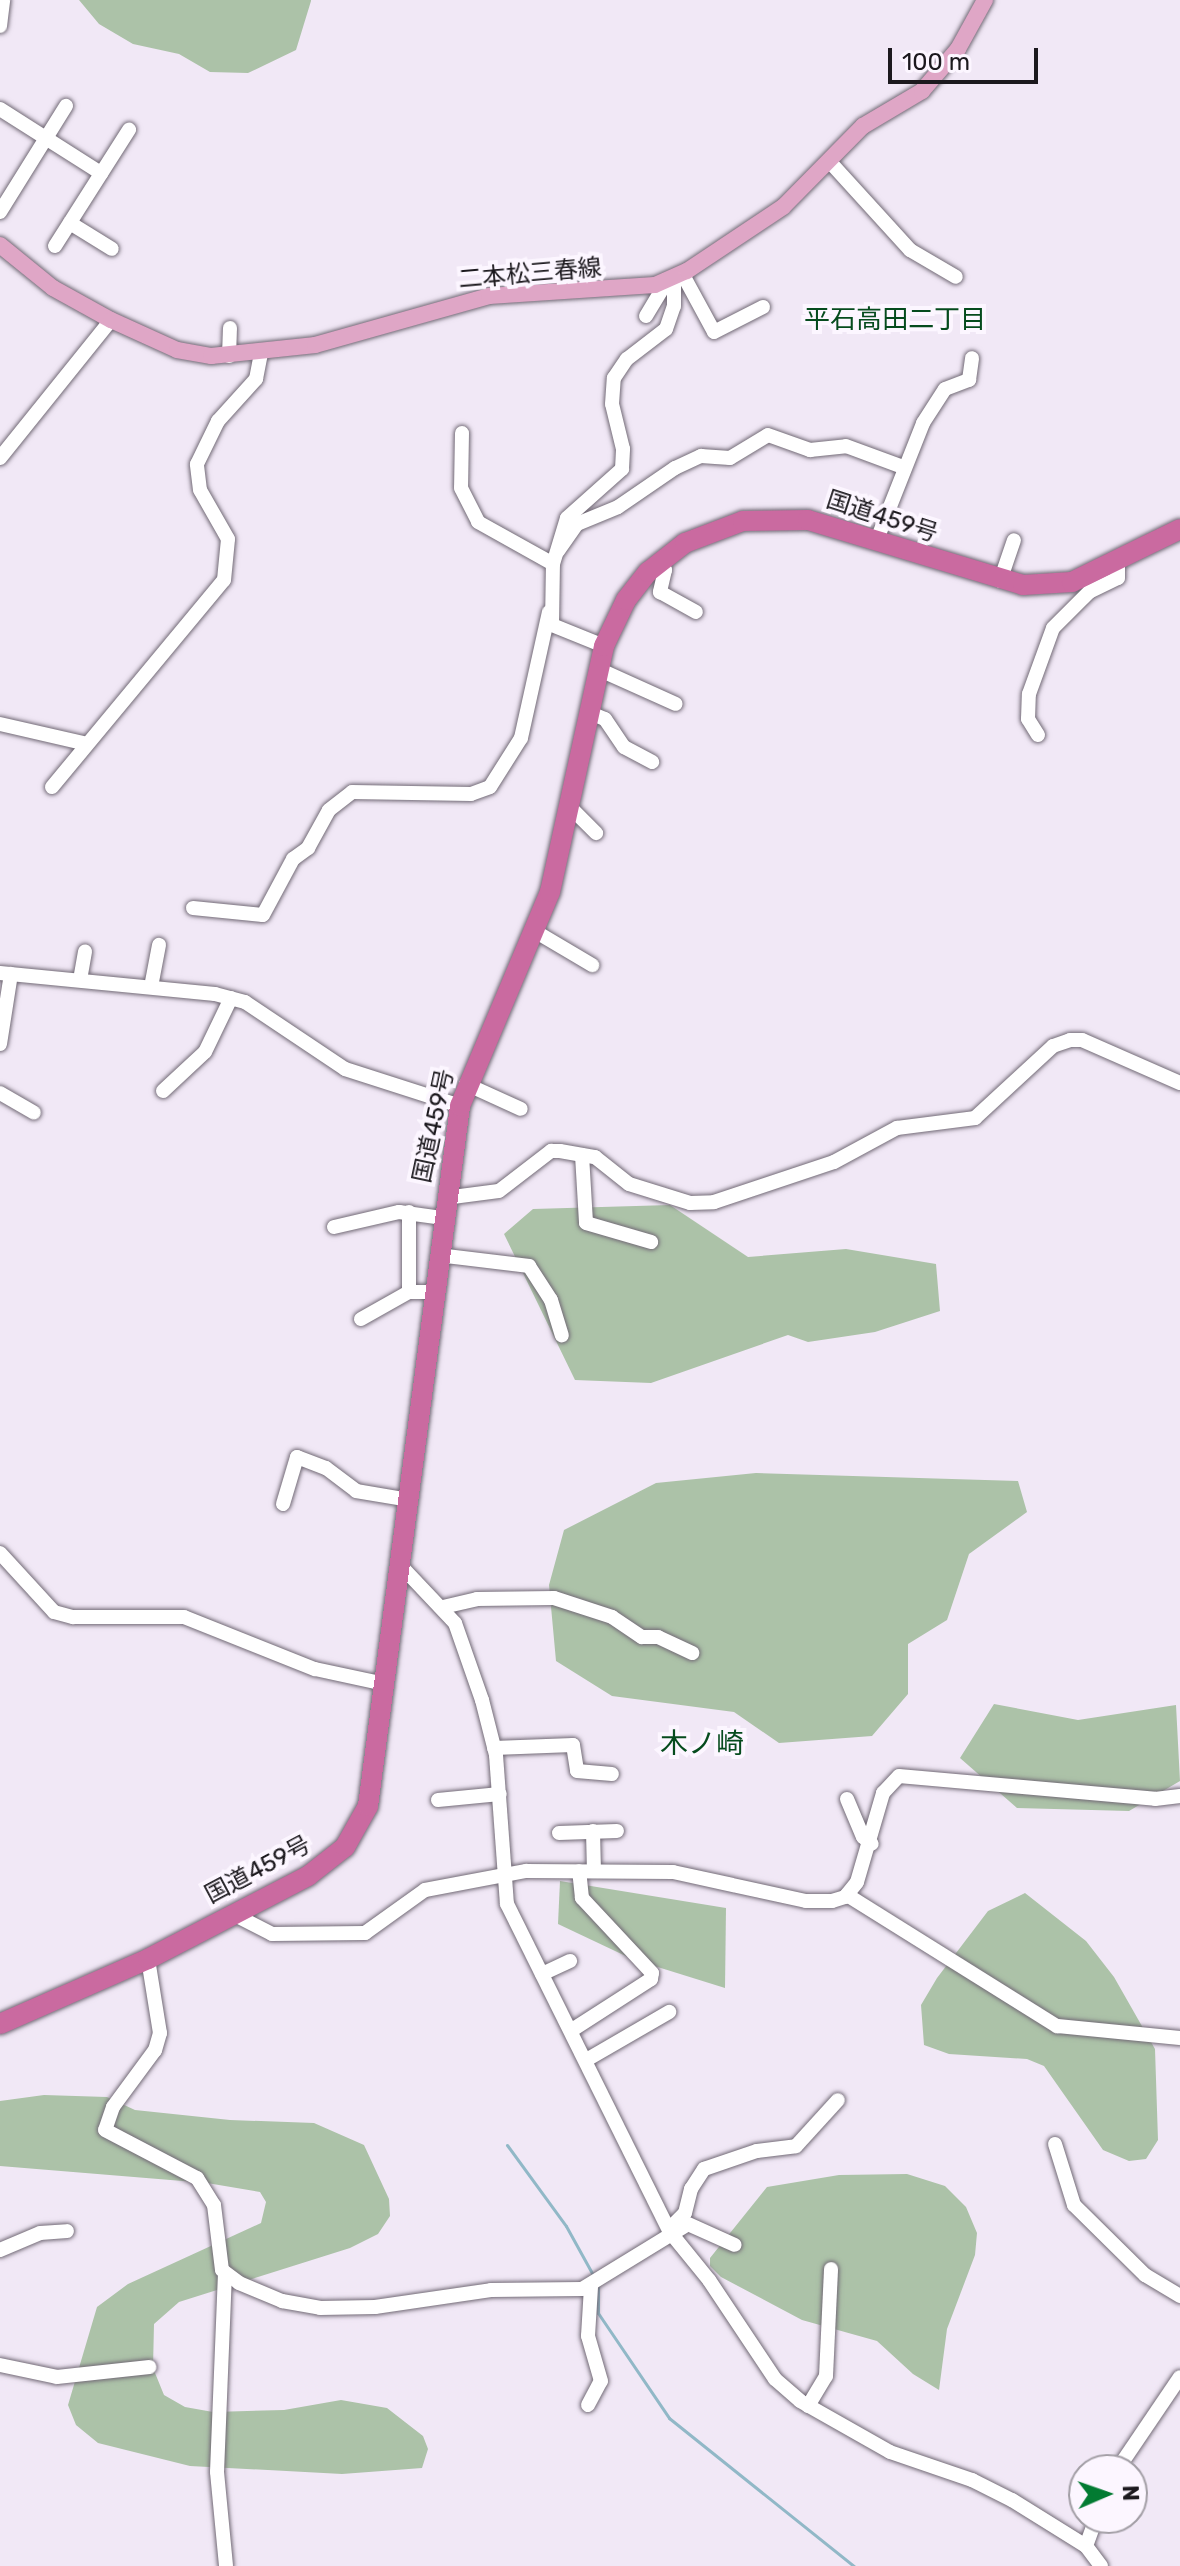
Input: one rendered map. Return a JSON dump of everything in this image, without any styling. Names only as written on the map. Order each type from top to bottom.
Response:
[{"type":"highway","name":"国道459号","points":[[0,2024],[148,1959],[308,1876],[345,1847],[368,1806],[402,1567],[444,1208],[460,1106],[466,1084],[550,892],[598,669],[604,646],[626,600],[661,561],[716,528],[764,519],[808,520],[1000,581],[1072,582],[1180,529]]},
{"type":"main road","name":"二本松三春線","points":[[0,245],[53,288],[111,320],[177,350],[229,356],[338,340],[489,296],[606,291],[674,277],[792,200],[863,126],[933,81],[985,0]]},
{"type":"street","points":[[0,26],[3,0]]},
{"type":"street","points":[[0,212],[66,106]]},
{"type":"street","points":[[0,109],[101,173]]},
{"type":"street","points":[[55,246],[129,130]]},
{"type":"street","points":[[830,162],[910,250],[956,277]]},
{"type":"street","points":[[70,223],[112,249]]},
{"type":"street","points":[[674,277],[714,332],[763,307]]},
{"type":"street","points":[[646,316],[674,277]]},
{"type":"street","points":[[193,908],[263,915],[293,859],[308,848],[329,810],[352,792],[471,794],[490,787],[521,738],[549,612],[554,559],[567,518],[622,469],[623,449],[612,404],[614,378],[627,359],[666,329],[674,306],[674,277]]},
{"type":"street","points":[[0,458],[111,320]]},
{"type":"street","points":[[229,356],[230,328]]},
{"type":"street","points":[[52,787],[227,573],[228,539],[200,490],[197,464],[218,421],[256,379],[261,353]]},
{"type":"street","points":[[876,542],[903,467],[945,389],[969,380],[972,358]]},
{"type":"street","points":[[462,433],[461,488],[478,522],[554,559]]},
{"type":"street","points":[[554,559],[577,524],[618,507],[675,468],[701,456],[723,460],[768,435],[810,450],[846,446],[903,467]]},
{"type":"street","points":[[1000,581],[1014,540]]},
{"type":"street","points":[[661,561],[665,570],[660,592],[696,612]]},
{"type":"street","points":[[1038,735],[1028,719],[1029,694],[1053,628],[1089,592],[1118,578],[1118,562]]},
{"type":"street","points":[[549,612],[561,633],[604,646]]},
{"type":"street","points":[[598,669],[676,704]]},
{"type":"street","points":[[590,713],[605,719],[624,747],[652,762]]},
{"type":"street","points":[[0,724],[87,744]]},
{"type":"street","points":[[570,807],[596,833]]},
{"type":"street","points":[[533,930],[592,965]]},
{"type":"street","points":[[151,987],[159,945]]},
{"type":"street","points":[[80,980],[85,951]]},
{"type":"street","points":[[0,1044],[5,974],[151,987],[231,998],[292,1029],[345,1069],[460,1106]]},
{"type":"street","points":[[163,1091],[205,1052],[231,998]]},
{"type":"street","points":[[334,1227],[444,1208],[513,1184],[551,1151],[595,1157],[629,1184],[702,1203],[834,1162],[897,1128],[975,1118],[1053,1046],[1070,1040],[1082,1040],[1180,1083]]},
{"type":"street","points":[[466,1084],[521,1109]]},
{"type":"street","points":[[0,1093],[34,1113]]},
{"type":"street","points":[[582,1155],[586,1223],[651,1242]]},
{"type":"street","points":[[409,1212],[409,1292]]},
{"type":"street","points":[[438,1255],[529,1266],[551,1300],[562,1335]]},
{"type":"street","points":[[361,1319],[409,1292],[433,1292]]},
{"type":"street","points":[[283,1504],[297,1457],[326,1468],[356,1491],[410,1500]]},
{"type":"street","points":[[0,1553],[54,1612],[73,1617],[175,1615],[327,1672],[385,1684]]},
{"type":"street","points":[[402,1567],[455,1623],[494,1748],[500,1794],[501,1872],[507,1904],[588,2059],[669,2231],[775,2379],[808,2406],[890,2452],[972,2480],[1086,2546],[1101,2566]]},
{"type":"street","points":[[443,1607],[477,1599],[554,1598],[612,1617],[642,1637],[658,1637],[692,1653]]},
{"type":"street","points":[[494,1748],[573,1745],[577,1771],[612,1774]]},
{"type":"street","points":[[233,1914],[272,1934],[365,1933],[425,1890],[501,1872],[673,1872],[806,1901],[832,1901],[847,1895],[872,1844],[883,1793],[899,1776],[1155,1799],[1180,1796]]},
{"type":"street","points":[[438,1800],[500,1794]]},
{"type":"street","points":[[847,1799],[863,1837],[872,1844]]},
{"type":"street","points":[[572,2030],[651,1979],[652,1973],[582,1898],[593,1831]]},
{"type":"street","points":[[559,1833],[617,1831]]},
{"type":"street","points":[[847,1895],[1057,2026],[1180,2038]]},
{"type":"street","points":[[148,1959],[160,2017],[158,2041],[143,2072],[113,2107],[105,2130],[197,2178],[214,2205],[217,2250],[225,2273],[217,2472],[226,2566]]},
{"type":"street","points":[[542,1974],[570,1961]]},
{"type":"street","points":[[588,2059],[669,2012]]},
{"type":"street","points":[[225,2273],[282,2301],[338,2309],[491,2290],[552,2292],[591,2287],[679,2222],[704,2169],[757,2151],[796,2146],[838,2100]]},
{"type":"street","points":[[1055,2144],[1074,2205],[1145,2275],[1180,2296]]},
{"type":"street","points":[[669,2231],[693,2225],[735,2245]]},
{"type":"street","points":[[0,2250],[40,2233],[67,2231]]},
{"type":"street","points":[[808,2406],[826,2376],[831,2269]]},
{"type":"street","points":[[588,2405],[601,2381],[588,2336],[591,2287]]},
{"type":"street","points":[[0,2365],[57,2377],[149,2367]]},
{"type":"street","points":[[1128,2454],[1180,2377]]},
{"type":"street","points":[[1086,2546],[1090,2534]]},
{"type":"green space","points":[[79,0],[311,1],[296,50],[248,73],[210,72],[179,54],[133,44],[99,24]]},
{"type":"green space","points":[[670,1205],[748,1257],[846,1249],[936,1264],[940,1311],[875,1332],[808,1342],[788,1335],[651,1383],[575,1380],[504,1234],[533,1209]]},
{"type":"green space","points":[[756,1473],[1018,1481],[1027,1512],[969,1554],[947,1620],[908,1644],[908,1694],[872,1736],[779,1743],[734,1712],[612,1696],[556,1661],[549,1585],[564,1530],[656,1483]]},
{"type":"green space","points":[[994,1704],[1078,1720],[1176,1705],[1180,1781],[1129,1811],[1017,1808],[960,1758]]},
{"type":"green space","points":[[560,1881],[726,1908],[725,1988],[632,1959],[558,1924]]},
{"type":"green space","points":[[1025,1893],[1086,1941],[1114,1977],[1155,2049],[1158,2140],[1146,2159],[1129,2161],[1103,2150],[1044,2066],[1027,2059],[949,2054],[924,2045],[921,2005],[937,1978],[988,1911]]},
{"type":"green space","points":[[44,2095],[107,2097],[135,2110],[230,2120],[314,2123],[364,2145],[389,2199],[390,2216],[378,2234],[350,2248],[179,2302],[154,2324],[153,2368],[164,2395],[185,2407],[213,2412],[284,2410],[341,2400],[387,2408],[423,2436],[428,2449],[422,2468],[342,2474],[190,2466],[98,2443],[76,2425],[68,2405],[97,2307],[128,2284],[261,2223],[266,2202],[260,2192],[207,2183],[0,2166],[0,2101]]},
{"type":"green space","points":[[907,2174],[945,2186],[966,2207],[977,2233],[975,2255],[947,2329],[939,2390],[913,2374],[877,2341],[802,2320],[721,2277],[710,2266],[710,2258],[767,2187],[839,2175]]},
{"type":"waterway","points":[[507,2145],[566,2226],[593,2275]]},
{"type":"waterway","points":[[598,2285],[598,2313],[669,2418],[854,2566]]},
{"type":"district","name":"平石高田二丁目","points":[[895,320]]},
{"type":"district","name":"木ノ崎","points":[[702,1744]]}]
